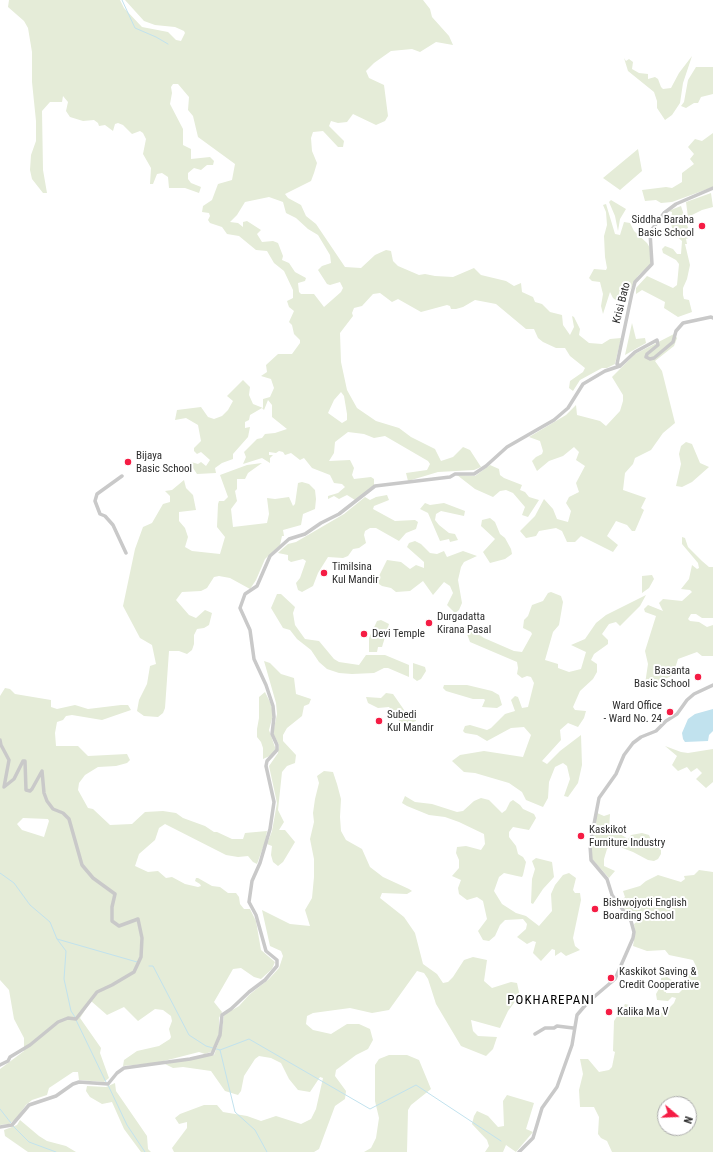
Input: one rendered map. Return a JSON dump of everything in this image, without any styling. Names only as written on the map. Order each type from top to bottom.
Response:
[{"type":"street","name":"Krisi Bato","points":[[620,366],[617,364],[635,282],[652,264],[650,232],[664,213],[676,204],[713,188]]},
{"type":"street","points":[[0,1127],[12,1125],[29,1105],[56,1096],[73,1084],[79,1082],[108,1084],[117,1073],[124,1068],[190,1060],[212,1054],[220,1035],[220,1020],[222,1015],[265,980],[277,966],[278,960],[266,952],[256,915],[249,902],[252,881],[260,863],[270,829],[274,802],[266,766],[267,762],[277,750],[277,745],[272,734],[274,717],[273,706],[266,685],[254,659],[250,630],[240,608],[245,594],[257,586],[270,556],[289,539],[304,534],[339,514],[375,486],[450,477],[455,474],[474,474],[486,466],[507,447],[554,420],[568,408],[583,384],[604,371],[620,366],[635,352],[657,340],[658,346],[647,354],[646,357],[650,359],[654,358],[673,342],[676,331],[683,323],[711,317],[713,318]]},
{"type":"street","points":[[122,476],[97,494],[96,501],[100,514],[105,516],[112,525],[126,553]]},
{"type":"street","points":[[519,1152],[533,1138],[542,1108],[557,1087],[572,1045],[573,1028],[580,1009],[615,979],[634,932],[631,921],[612,894],[608,879],[591,860],[590,845],[599,798],[616,774],[624,755],[633,743],[641,737],[656,731],[666,721],[677,714],[687,700],[694,694],[713,685]]},
{"type":"street","points":[[0,740],[9,760],[4,787],[14,779],[22,761],[25,761],[26,790],[30,791],[32,789],[42,771],[44,793],[47,801],[53,809],[63,813],[69,819],[82,865],[93,878],[115,894],[112,907],[112,921],[119,926],[138,919],[142,938],[141,957],[134,972],[97,992],[76,1019],[68,1018],[58,1022],[30,1045],[0,1065]]},
{"type":"street","points":[[535,1034],[545,1028],[557,1026],[573,1028]]},
{"type":"green space","points":[[9,0],[120,0],[124,8],[142,27],[168,32],[176,40],[181,41],[185,33],[184,31],[175,27],[155,25],[144,21],[125,0],[423,0],[430,9],[432,17],[449,36],[453,45],[436,42],[420,52],[412,49],[391,51],[374,63],[366,71],[369,78],[384,85],[388,116],[385,121],[376,125],[353,114],[347,122],[338,123],[331,121],[329,126],[344,141],[343,147],[338,147],[323,131],[313,132],[311,138],[312,151],[317,163],[311,181],[285,194],[288,198],[301,205],[306,216],[316,224],[345,267],[361,268],[375,255],[386,250],[391,251],[393,261],[398,266],[419,275],[425,274],[453,277],[474,268],[481,275],[506,281],[514,286],[521,283],[522,292],[533,297],[535,302],[542,304],[550,312],[562,315],[563,325],[570,335],[574,327],[572,316],[580,329],[579,335],[589,343],[602,344],[610,339],[621,338],[615,364],[607,368],[602,368],[580,380],[573,391],[569,388],[570,381],[583,372],[585,368],[570,356],[565,348],[556,348],[543,342],[538,338],[534,329],[526,329],[496,304],[475,300],[456,309],[451,309],[450,306],[447,305],[421,312],[398,299],[392,302],[380,293],[373,294],[362,306],[354,308],[352,313],[353,316],[340,333],[341,362],[347,390],[357,408],[376,421],[399,428],[411,437],[435,449],[441,461],[453,457],[463,447],[470,450],[481,467],[474,470],[438,472],[408,481],[406,473],[427,470],[430,464],[428,461],[385,436],[374,438],[364,434],[348,432],[335,442],[334,453],[329,461],[350,460],[354,468],[352,475],[354,479],[371,477],[374,479],[374,485],[355,500],[347,495],[339,499],[334,496],[328,499],[328,496],[338,493],[345,487],[342,484],[334,483],[330,475],[312,468],[304,458],[300,460],[291,453],[285,455],[283,452],[279,451],[276,453],[269,452],[269,455],[273,455],[270,458],[270,463],[262,458],[243,464],[246,457],[244,452],[257,439],[262,438],[265,434],[275,433],[287,429],[272,417],[272,405],[268,400],[264,410],[262,408],[250,415],[249,420],[245,422],[245,428],[250,427],[248,437],[233,454],[233,459],[222,463],[215,468],[216,473],[197,474],[191,465],[191,462],[198,464],[201,462],[206,466],[210,460],[201,452],[197,454],[194,451],[194,448],[201,441],[198,425],[186,418],[175,420],[177,410],[201,407],[208,417],[214,419],[222,416],[228,410],[233,401],[227,396],[243,380],[250,387],[249,395],[253,404],[263,408],[263,399],[270,397],[274,388],[271,379],[261,376],[267,372],[266,365],[278,354],[292,354],[300,343],[300,340],[294,334],[292,325],[289,322],[294,311],[289,307],[287,301],[293,298],[293,290],[284,271],[274,263],[267,251],[256,250],[239,236],[227,234],[222,227],[210,223],[208,220],[210,216],[209,213],[202,212],[203,206],[212,200],[218,184],[232,180],[235,164],[198,137],[193,116],[188,110],[189,97],[178,84],[173,84],[171,87],[172,93],[170,104],[183,129],[183,145],[191,149],[191,159],[210,157],[214,161],[213,165],[207,165],[201,170],[194,168],[188,173],[188,179],[191,183],[201,187],[199,193],[185,188],[169,188],[168,177],[162,173],[157,174],[153,184],[150,184],[151,168],[143,154],[146,139],[143,133],[140,131],[132,134],[123,125],[118,123],[115,124],[113,131],[105,125],[99,126],[94,120],[83,121],[70,117],[66,111],[68,102],[63,96],[62,102],[50,102],[42,111],[43,170],[47,193],[43,193],[32,179],[30,170],[31,155],[36,141],[36,121],[32,82],[32,52],[28,28],[24,21],[8,7]],"holes":[[[269,197],[283,202],[286,213],[296,218],[308,229],[318,235],[330,255],[331,263],[322,266],[318,270],[327,284],[330,285],[340,282],[343,288],[341,292],[324,307],[314,294],[301,294],[299,292],[298,283],[305,281],[306,278],[295,272],[289,263],[282,260],[283,256],[278,243],[273,241],[262,242],[257,234],[261,230],[247,221],[243,222],[243,227],[238,223],[230,222],[237,215],[245,202]],[[341,392],[344,396],[347,414],[347,420],[342,423],[328,413],[334,400]]]},
{"type":"green space","points":[[692,56],[683,83],[680,103],[672,115],[665,120],[657,108],[657,101],[654,92],[628,71],[624,58],[626,61],[629,59],[633,62],[632,69],[639,73],[648,74],[648,79],[655,77],[658,79],[663,89],[671,88],[679,73]]},
{"type":"green space","points":[[696,67],[713,67],[713,94],[701,97],[698,103],[694,103],[686,108],[681,106],[684,102],[688,80]]},
{"type":"green space","points":[[713,133],[713,187],[672,202],[661,203],[656,200],[645,201],[642,190],[666,187],[672,188],[682,182],[682,173],[694,164],[690,159],[694,154],[688,147],[695,139],[702,141]]},
{"type":"green space","points":[[638,149],[642,171],[620,190],[603,178]]},
{"type":"green space","points":[[711,193],[713,207],[702,210],[688,217],[686,202]]},
{"type":"green space","points":[[611,200],[626,209],[620,219],[618,231],[615,216],[609,202]]},
{"type":"green space","points":[[606,204],[615,234],[620,235],[624,222],[630,223],[634,231],[647,243],[650,248],[651,264],[638,276],[630,290],[618,302],[613,298],[610,292],[603,314],[601,306],[603,294],[600,282],[592,281],[589,278],[594,269],[606,270],[607,268],[604,236],[607,225],[606,212],[603,205]]},
{"type":"green space","points":[[681,206],[691,237],[686,239],[687,244],[685,244],[690,265],[687,279],[683,288],[683,295],[684,299],[689,300],[692,312],[678,317],[664,308],[665,302],[642,290],[636,294],[636,288],[647,276],[673,288],[677,285],[679,264],[676,260],[663,253],[662,249],[665,246],[673,249],[677,254],[681,254],[682,241],[673,233],[671,223],[672,212],[668,211]]},
{"type":"green space","points":[[632,323],[636,339],[645,338],[646,343],[625,355]]},
{"type":"green space","points":[[674,334],[677,338],[674,346],[655,361],[662,371],[675,423],[663,433],[651,450],[635,458],[633,464],[625,473],[623,490],[646,498],[641,508],[644,510],[635,531],[632,531],[627,525],[616,521],[607,536],[618,545],[613,552],[581,536],[575,542],[567,542],[562,531],[556,528],[539,531],[536,536],[526,538],[520,531],[535,516],[544,499],[553,509],[557,519],[568,522],[571,511],[566,503],[569,497],[579,492],[576,483],[585,466],[576,460],[579,452],[574,447],[563,456],[549,461],[537,471],[532,461],[542,454],[543,451],[540,441],[529,437],[566,415],[576,405],[577,415],[600,421],[606,426],[620,411],[623,401],[623,395],[612,377],[635,354]]},
{"type":"green space","points":[[686,442],[692,444],[700,463],[709,467],[692,482],[682,487],[676,486],[681,464],[679,454],[681,446]]},
{"type":"green space","points":[[262,463],[248,473],[245,479],[237,479],[237,489],[235,491],[237,501],[231,509],[233,527],[267,523],[269,514],[267,498],[275,499],[289,497],[293,506],[295,504],[298,483],[302,482],[309,484],[315,490],[315,509],[303,514],[301,525],[283,530],[284,536],[282,536],[280,545],[265,559],[256,580],[250,589],[230,578],[219,576],[214,577],[207,588],[201,591],[182,592],[176,600],[189,615],[196,618],[205,610],[212,613],[209,625],[204,628],[197,629],[194,635],[192,650],[187,654],[179,651],[169,651],[165,708],[163,713],[158,717],[144,716],[137,711],[139,700],[147,684],[150,666],[156,664],[152,645],[140,638],[123,606],[135,549],[143,527],[152,523],[163,504],[170,502],[170,496],[165,491],[172,490],[184,480],[186,488],[193,495],[196,510],[179,512],[179,521],[185,528],[188,537],[185,547],[192,551],[220,554],[225,537],[217,527],[218,504],[219,501],[224,501],[228,497],[220,475],[247,465]]},
{"type":"green space","points":[[490,465],[499,469],[500,475],[504,478],[522,485],[520,490],[525,492],[529,497],[539,500],[528,517],[522,515],[525,507],[513,493],[506,490],[500,491],[493,497],[475,489],[457,475],[475,476]]},
{"type":"green space","points":[[387,495],[389,500],[374,506],[373,509],[395,521],[415,520],[418,522],[416,529],[406,533],[399,541],[376,528],[370,528],[365,531],[364,535],[366,543],[359,548],[353,549],[348,556],[343,558],[328,557],[318,573],[313,586],[302,592],[298,590],[296,583],[300,578],[306,561],[303,559],[291,562],[288,560],[288,555],[278,553],[288,544],[296,542],[344,514],[365,497],[370,500]]},
{"type":"green space","points":[[425,503],[430,505],[444,503],[465,511],[464,516],[441,511],[436,514],[435,520],[439,525],[449,533],[455,534],[458,540],[450,542],[449,539],[440,541],[428,513],[420,509]]},
{"type":"green space","points":[[490,518],[495,522],[500,534],[505,538],[512,554],[505,559],[490,563],[483,552],[495,539],[481,526],[482,520]]},
{"type":"green space","points":[[682,537],[685,538],[688,547],[702,561],[709,567],[713,567],[713,618],[702,618],[696,614],[691,614],[688,619],[690,621],[699,622],[707,627],[713,625],[713,656],[702,656],[697,652],[678,659],[673,675],[655,684],[645,684],[648,664],[645,651],[656,616],[645,612],[644,609],[648,605],[663,611],[659,603],[663,599],[682,601],[692,592],[690,590],[681,589],[689,579],[692,565],[697,569],[699,568],[698,563],[682,544]]},
{"type":"green space","points":[[415,541],[421,544],[430,553],[437,554],[444,551],[447,557],[463,551],[477,556],[464,562],[461,567],[458,580],[462,603],[459,610],[455,613],[447,605],[453,593],[450,586],[444,582],[433,595],[423,581],[410,591],[396,592],[391,588],[382,586],[376,582],[387,560],[401,562],[410,569],[416,565],[424,568],[424,562],[407,547],[409,543]]},
{"type":"green space","points":[[652,575],[654,579],[649,588],[642,593],[642,576]]},
{"type":"green space","points":[[551,592],[561,596],[563,602],[559,625],[553,632],[545,660],[558,664],[558,668],[569,672],[581,669],[586,652],[571,645],[585,639],[596,623],[606,615],[646,595],[640,606],[620,626],[616,622],[609,624],[602,634],[608,640],[608,644],[594,654],[591,660],[597,664],[597,672],[593,679],[580,691],[573,707],[575,710],[586,711],[584,718],[578,727],[568,723],[560,730],[561,740],[542,761],[547,764],[560,751],[581,735],[582,765],[578,783],[568,797],[564,796],[570,779],[567,766],[563,763],[555,767],[549,782],[548,798],[543,807],[526,800],[522,792],[509,783],[475,773],[464,772],[452,761],[460,755],[484,751],[523,757],[531,735],[524,727],[511,728],[487,741],[477,735],[465,733],[463,731],[465,726],[470,725],[487,730],[491,728],[505,714],[515,711],[511,700],[515,696],[518,697],[522,708],[528,707],[534,683],[531,677],[527,676],[522,678],[517,674],[517,662],[470,642],[464,626],[474,628],[478,634],[484,638],[514,651],[522,652],[532,634],[523,628],[524,620],[528,616],[532,605],[543,601],[548,593]]},
{"type":"green space","points":[[277,594],[281,594],[295,607],[293,613],[295,625],[305,639],[319,641],[334,659],[339,662],[359,665],[366,655],[385,655],[409,665],[409,677],[388,668],[384,668],[374,673],[352,674],[339,673],[327,669],[319,662],[311,650],[297,639],[290,630],[283,628],[271,608]]},
{"type":"green space","points":[[381,620],[389,624],[382,647],[378,647],[377,652],[369,652],[369,638],[377,621]]},
{"type":"green space","points":[[264,661],[270,663],[281,674],[294,678],[296,694],[311,699],[309,704],[304,706],[302,716],[287,728],[283,735],[283,741],[296,755],[295,763],[287,766],[282,772],[278,810],[284,822],[279,830],[285,830],[295,842],[283,862],[278,866],[273,862],[271,855],[272,846],[267,844],[272,831],[277,803],[269,766],[278,753],[279,745],[273,733],[277,714],[276,703]]},
{"type":"green space","points":[[413,663],[425,667],[426,671],[421,679],[417,681],[413,678]]},
{"type":"green space","points":[[444,685],[467,685],[492,691],[499,695],[502,705],[497,708],[482,707],[485,700],[484,699],[473,699],[446,691],[443,688]]},
{"type":"green space","points":[[5,688],[10,689],[15,694],[51,700],[51,707],[57,709],[75,705],[88,709],[128,705],[131,710],[102,720],[72,715],[66,716],[63,720],[57,722],[55,733],[56,746],[78,746],[88,756],[127,754],[130,760],[127,763],[116,766],[98,767],[85,775],[79,783],[78,790],[88,808],[93,809],[110,825],[132,824],[145,812],[163,811],[176,813],[183,818],[205,826],[214,832],[232,839],[243,839],[245,833],[267,831],[265,842],[257,864],[248,856],[238,857],[226,855],[165,824],[159,828],[155,840],[139,854],[135,866],[148,872],[158,871],[166,878],[172,877],[185,884],[198,887],[201,886],[195,881],[196,878],[198,878],[212,886],[220,887],[228,893],[236,893],[239,897],[240,904],[244,909],[250,909],[256,921],[261,950],[275,962],[272,969],[261,979],[254,977],[241,968],[233,969],[214,1002],[222,1012],[219,1018],[219,1034],[213,1051],[205,1054],[199,1052],[156,1063],[123,1066],[124,1060],[137,1051],[159,1046],[170,1039],[169,1029],[172,1021],[171,1016],[163,1010],[155,1009],[138,1021],[124,1007],[107,1015],[91,1001],[80,1018],[101,1048],[100,1053],[109,1078],[104,1082],[79,1080],[78,1072],[73,1072],[49,1088],[47,1095],[32,1100],[26,1105],[15,1120],[9,1124],[0,1125],[0,1069],[24,1051],[24,1038],[14,1019],[9,990],[0,980],[0,696]],"holes":[[[23,818],[48,819],[49,821],[44,837],[22,830],[17,824]]]},
{"type":"green space","points":[[265,692],[271,704],[273,715],[269,730],[276,750],[272,755],[263,759],[263,748],[257,737],[257,729],[259,718],[259,697]]},
{"type":"green space","points":[[386,693],[393,694],[409,717],[416,716],[416,721],[408,724],[400,722],[389,707],[378,708],[368,703],[366,697],[381,698]]},
{"type":"green space","points":[[665,746],[688,753],[713,749],[713,782],[706,788],[696,779],[702,773],[697,768],[691,772],[687,767],[678,771],[672,765],[677,756]]},
{"type":"green space","points":[[324,771],[333,772],[337,784],[341,799],[341,831],[346,840],[362,849],[370,867],[383,877],[412,891],[407,894],[382,893],[380,898],[404,917],[415,933],[423,964],[437,974],[443,983],[448,982],[453,977],[464,960],[473,957],[487,960],[484,981],[492,988],[511,982],[517,983],[519,992],[517,999],[508,1011],[500,1028],[471,1020],[473,1031],[478,1036],[497,1037],[493,1049],[486,1056],[461,1046],[436,1004],[428,979],[424,973],[417,971],[389,1010],[372,1013],[350,1008],[313,1013],[307,1016],[306,1024],[313,1030],[331,1034],[347,1024],[359,1024],[370,1029],[373,1040],[368,1049],[356,1055],[336,1070],[335,1076],[346,1091],[345,1099],[335,1106],[319,1149],[314,1152],[174,1152],[172,1148],[187,1128],[187,1122],[179,1124],[175,1118],[180,1114],[204,1105],[217,1105],[223,1112],[247,1116],[261,1121],[276,1116],[301,1124],[311,1119],[316,1109],[323,1078],[320,1077],[310,1092],[298,1090],[289,1079],[281,1063],[271,1058],[259,1056],[255,1059],[244,1076],[241,1091],[238,1095],[225,1091],[211,1071],[183,1067],[173,1068],[165,1064],[214,1055],[221,1036],[224,1015],[239,1006],[279,968],[283,956],[281,951],[270,946],[262,910],[290,924],[310,926],[305,910],[312,898],[314,877],[314,859],[310,839],[314,822],[313,813],[315,799],[319,783],[317,776]]},
{"type":"green space","points":[[405,796],[415,802],[432,804],[457,812],[463,811],[474,801],[481,798],[489,800],[502,813],[513,800],[523,809],[534,814],[536,818],[529,830],[513,827],[509,832],[509,837],[516,846],[518,854],[523,857],[526,862],[522,877],[504,873],[499,877],[494,891],[502,904],[516,913],[526,916],[539,926],[552,911],[551,894],[555,885],[563,875],[569,873],[576,878],[573,890],[575,893],[580,893],[581,900],[573,938],[575,946],[580,950],[566,956],[561,952],[555,956],[555,950],[552,949],[541,961],[533,953],[536,942],[533,941],[527,944],[517,937],[526,929],[527,924],[523,919],[505,920],[500,925],[495,936],[489,941],[483,940],[478,931],[487,919],[483,901],[477,897],[467,900],[459,894],[458,888],[461,880],[452,876],[459,868],[459,860],[456,853],[457,847],[466,846],[481,850],[485,844],[484,834],[459,822],[445,817],[429,815],[407,806],[402,803]]},
{"type":"green space","points":[[597,813],[604,816],[610,814],[609,830],[611,833],[620,834],[628,839],[631,835],[642,833],[649,835],[651,840],[661,845],[661,854],[658,859],[654,861],[648,860],[633,852],[612,844],[607,849],[604,859],[604,866],[615,871],[609,878],[592,859],[591,848]]},
{"type":"green space","points":[[536,858],[552,862],[554,877],[543,889],[533,904],[531,903],[532,879],[535,869],[532,861]]},
{"type":"green space","points":[[699,870],[713,872],[713,1152],[612,1152],[607,1141],[601,1138],[598,1134],[599,1117],[594,1107],[580,1107],[579,1090],[583,1074],[580,1059],[588,1059],[599,1072],[609,1070],[612,1067],[615,1052],[613,1051],[614,1021],[625,1004],[637,1007],[638,1010],[635,1013],[638,1016],[644,1009],[656,1014],[665,1012],[674,1003],[676,998],[672,997],[668,1001],[657,1000],[656,994],[661,985],[661,978],[667,977],[675,982],[667,985],[666,993],[679,993],[683,989],[684,976],[696,966],[693,960],[669,955],[665,950],[647,951],[633,946],[635,933],[634,924],[639,920],[630,910],[627,913],[622,906],[623,899],[625,897],[623,891],[640,886],[658,875],[681,882],[685,879],[684,876],[694,875]]},
{"type":"green space","points":[[389,1055],[407,1055],[419,1060],[431,1089],[411,1105],[408,1110],[407,1152],[364,1152],[371,1148],[376,1138],[379,1118],[375,1101],[375,1065],[379,1059]]},
{"type":"green space","points":[[115,1083],[116,1091],[147,1136],[148,1149],[151,1152],[141,1152],[124,1129],[112,1102],[102,1104],[90,1097],[86,1091],[87,1086],[106,1087]]},
{"type":"green space","points":[[507,1095],[534,1103],[526,1129],[533,1132],[516,1152],[506,1145],[503,1152],[485,1152],[489,1146],[487,1140],[472,1124],[474,1116],[477,1111],[488,1116],[498,1127],[504,1126],[503,1101]]},
{"type":"green space","points":[[20,1120],[47,1141],[66,1146],[76,1152],[28,1152],[5,1136],[4,1130],[17,1125]]},
{"type":"water","points":[[713,709],[713,731],[709,735],[708,741],[685,742],[682,733],[688,719],[695,714]]},
{"type":"waterway","points":[[122,0],[135,28],[168,44]]},
{"type":"waterway","points":[[0,873],[14,883],[30,905],[50,922],[57,939],[137,962]]},
{"type":"waterway","points":[[57,939],[66,951],[64,979],[71,1011],[75,1017]]},
{"type":"waterway","points":[[149,966],[153,966],[189,1035],[206,1046],[220,1050],[249,1039],[370,1109],[416,1085],[501,1141]]},
{"type":"waterway","points":[[76,1020],[106,1082]]},
{"type":"waterway","points":[[220,1050],[235,1112],[255,1130],[267,1152]]},
{"type":"waterway","points":[[108,1085],[127,1125],[145,1152]]},
{"type":"waterway","points":[[0,1109],[11,1123]]},
{"type":"waterway","points":[[13,1126],[29,1142],[56,1152]]},
{"type":"place","name":"Siddha Baraha Basic School","points":[[702,226]]},
{"type":"place","name":"Bijaya Basic School","points":[[128,462]]},
{"type":"place","name":"Timilsina Kul Mandir","points":[[324,573]]},
{"type":"place","name":"Durgadatta Kirana Pasal","points":[[429,623]]},
{"type":"place","name":"Devi Temple","points":[[364,634]]},
{"type":"place","name":"Basanta Basic School","points":[[698,677]]},
{"type":"place","name":"Ward Office - Ward No. 24","points":[[670,712]]},
{"type":"place","name":"Subedi Kul Mandir","points":[[379,721]]},
{"type":"place","name":"Kaskikot Furniture Industry","points":[[581,836]]},
{"type":"place","name":"Bishwojyoti English Boarding School","points":[[595,909]]},
{"type":"place","name":"Kaskikot Saving & Credit Cooperative","points":[[611,978]]},
{"type":"place","name":"Kalika Ma V","points":[[609,1012]]},
{"type":"district","name":"POKHAREPANI","points":[[551,1001]]}]
